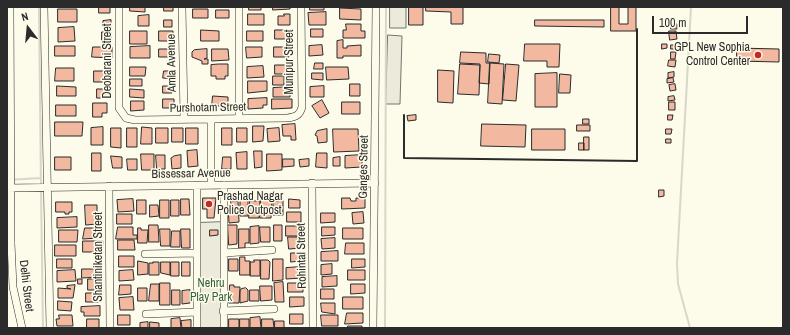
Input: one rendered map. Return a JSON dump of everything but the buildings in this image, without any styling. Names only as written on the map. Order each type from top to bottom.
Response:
[{"type":"street","name":"Delhi Street","points":[[10,7],[8,188],[13,287],[22,328]]},
{"type":"street","name":"Delhi Street","points":[[44,7],[43,187],[50,328]]},
{"type":"street","name":"Deobarani Street","points":[[119,7],[119,99],[122,114]]},
{"type":"street","name":"Amla Avenue","points":[[182,7],[184,118]]},
{"type":"street","points":[[239,7],[239,118]]},
{"type":"street","name":"Munipur Street","points":[[297,116],[302,107],[301,7]]},
{"type":"street","name":"Ganges Street","points":[[373,328],[376,7]]},
{"type":"street","name":"Purshotam Street","points":[[122,114],[126,118],[135,120],[184,118],[293,118],[297,116]]},
{"type":"street","points":[[211,119],[211,185]]},
{"type":"street","name":"Bissessar Avenue","points":[[8,188],[375,182]]},
{"type":"street","name":"Rohintal Street","points":[[312,183],[313,328]]},
{"type":"street","points":[[197,185],[197,328]]},
{"type":"street","points":[[224,185],[224,328]]},
{"type":"street","name":"Shantiniketan Street","points":[[109,186],[110,328]]},
{"type":"street","points":[[224,253],[272,250]]},
{"type":"street","points":[[145,254],[197,253]]},
{"type":"street","points":[[223,311],[274,309]]},
{"type":"street","points":[[146,314],[197,312]]},
{"type":"green space","name":"Nehru Play Park","points":[[223,222],[224,328],[198,328],[197,223]]},
{"type":"shaded area","points":[[390,7],[406,7],[406,28],[390,28]]},
{"type":"shaded area","points":[[388,35],[402,36],[400,104],[386,104]]},
{"type":"waterway","points":[[39,7],[41,186]]},
{"type":"waterway","points":[[385,328],[386,7]]},
{"type":"waterway","points":[[690,328],[678,284],[677,263],[691,7]]},
{"type":"waterway","points":[[7,180],[41,178]]},
{"type":"waterway","points":[[41,190],[43,328]]},
{"type":"wall","points":[[404,115],[404,158],[637,161],[637,29]]},
{"type":"place","name":"GPL New Sophia Control Center","points":[[758,55]]},
{"type":"place","name":"Prashad Nagar Police Outpost","points":[[209,204]]}]
